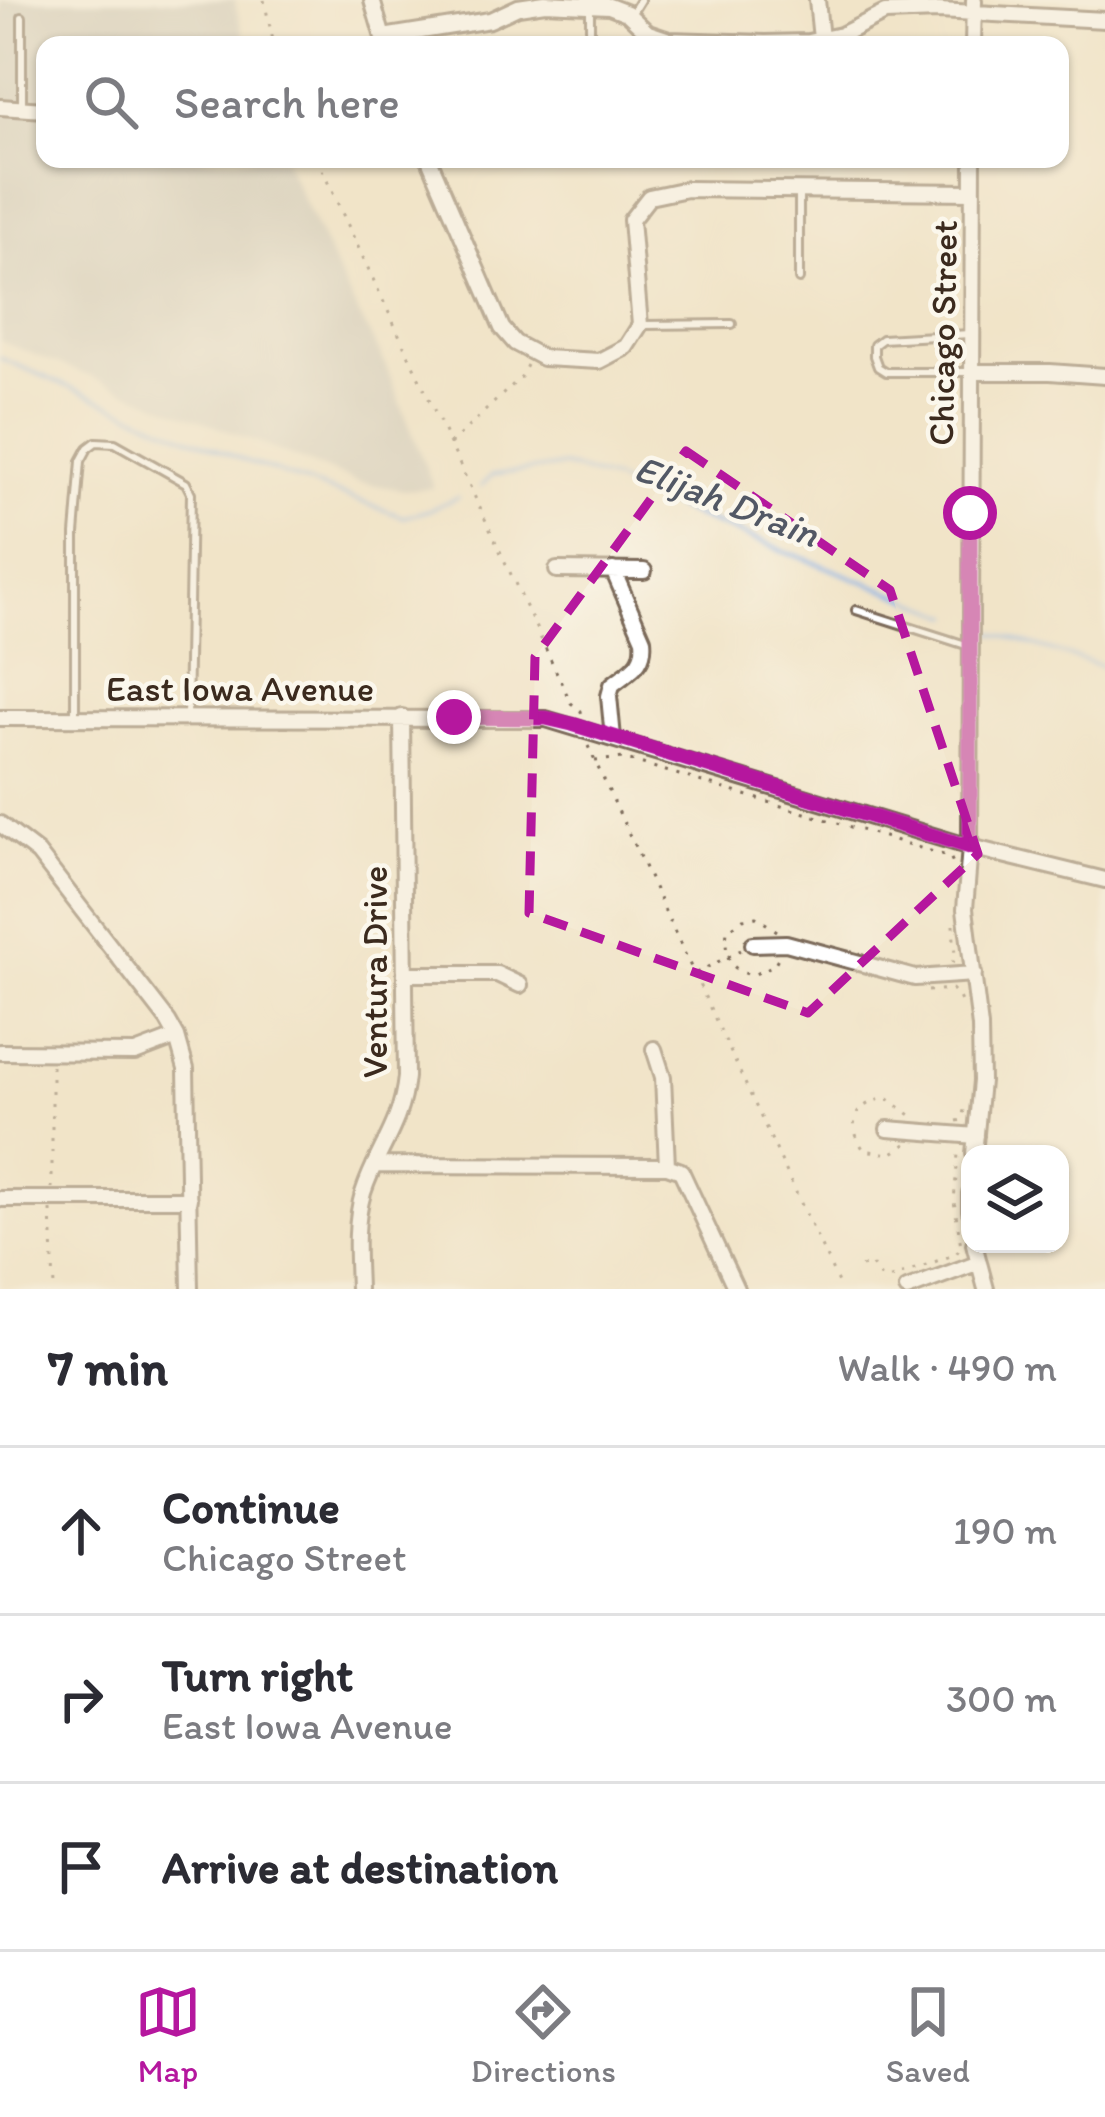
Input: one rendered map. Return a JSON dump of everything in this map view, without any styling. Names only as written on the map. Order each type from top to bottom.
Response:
[{"type":"street","points":[[372,0],[383,36]]},
{"type":"street","points":[[817,0],[821,36]]},
{"type":"street","points":[[409,36],[490,20],[531,5],[609,6],[657,36]]},
{"type":"street","points":[[837,36],[885,13],[974,7],[1105,20]]},
{"type":"street","points":[[0,107],[36,109]]},
{"type":"street","points":[[433,168],[502,328],[531,354],[598,361],[626,347],[640,325],[631,220],[649,196],[687,189],[973,192]]},
{"type":"street","name":"Chicago Street","points":[[973,168],[970,847],[965,909],[980,1045],[975,1145]]},
{"type":"street","points":[[973,372],[1105,376]]},
{"type":"street","points":[[557,570],[644,571]]},
{"type":"street","points":[[613,571],[644,649],[635,670],[612,685],[613,738]]},
{"type":"street","name":"Ventura Drive","points":[[358,1289],[359,1210],[404,1097],[402,717]]},
{"type":"street","name":"East Iowa Avenue","points":[[0,718],[546,718],[970,847],[1105,880]]},
{"type":"street","points":[[0,824],[38,853],[177,1037],[186,1069],[190,1289]]},
{"type":"street","points":[[753,944],[786,943],[915,978],[974,974]]},
{"type":"street","points":[[406,974],[497,974],[520,985]]},
{"type":"street","points":[[0,1052],[135,1053],[177,1037]]},
{"type":"street","points":[[655,1049],[663,1077],[667,1166]]},
{"type":"street","points":[[888,1129],[976,1136]]},
{"type":"street","points":[[374,1165],[667,1166],[681,1171],[736,1289]]},
{"type":"street","points":[[0,1199],[189,1199]]},
{"type":"street","points":[[976,1253],[986,1289]]},
{"type":"street","points":[[907,1289],[979,1262]]},
{"type":"lane","points":[[630,16],[640,0]]},
{"type":"lane","points":[[590,5],[590,36]]},
{"type":"lane","points":[[22,17],[22,108]]},
{"type":"lane","points":[[799,190],[799,279]]},
{"type":"lane","points":[[640,325],[732,324]]},
{"type":"lane","points":[[973,372],[886,372],[878,367],[874,345],[882,338],[974,334]]},
{"type":"lane","points":[[75,718],[78,473],[88,448],[96,442],[115,443],[161,467],[186,483],[191,494],[187,718]]},
{"type":"lane","points":[[856,610],[969,646]]},
{"type":"path","points":[[264,0],[272,36]]},
{"type":"path","points":[[321,168],[526,612],[583,719]]},
{"type":"path","points":[[449,446],[521,376],[531,354]]},
{"type":"path","points":[[584,741],[841,1289]]},
{"type":"path","points":[[595,761],[623,758],[932,851],[950,857],[955,877]]},
{"type":"path","points":[[778,932],[756,917],[742,919],[727,931],[727,958],[734,968],[753,975],[788,956]]},
{"type":"path","points":[[941,969],[952,965],[955,956],[953,923]]},
{"type":"path","points":[[694,974],[753,944]]},
{"type":"path","points":[[932,991],[952,989],[966,1012]]},
{"type":"path","points":[[50,1052],[54,1289]]},
{"type":"path","points":[[908,1142],[891,1154],[864,1150],[856,1138],[854,1121],[860,1109],[887,1098],[919,1120]]},
{"type":"path","points":[[944,1125],[962,1120],[966,1100]]},
{"type":"path","points":[[861,1268],[871,1264],[888,1279],[956,1254],[961,1246],[953,1201],[958,1154],[953,1145]]},
{"type":"highlighted area","points":[[686,451],[890,590],[978,854],[808,1013],[529,913],[535,657]]},
{"type":"shaded area","points":[[0,0],[234,0],[244,36],[36,36],[36,168],[288,168],[384,361],[434,488],[404,490],[357,482],[0,341]]},
{"type":"waterway","name":"Elijah Drain","points":[[0,358],[243,460],[404,517],[458,497]]},
{"type":"waterway","name":"Elijah Drain","points":[[481,486],[492,475],[564,466],[616,481],[953,616]]},
{"type":"waterway","name":"Elijah Drain","points":[[991,632],[1105,667]]},
{"type":"route","points":[[454,717],[546,718],[572,724],[970,847],[970,513]]}]
